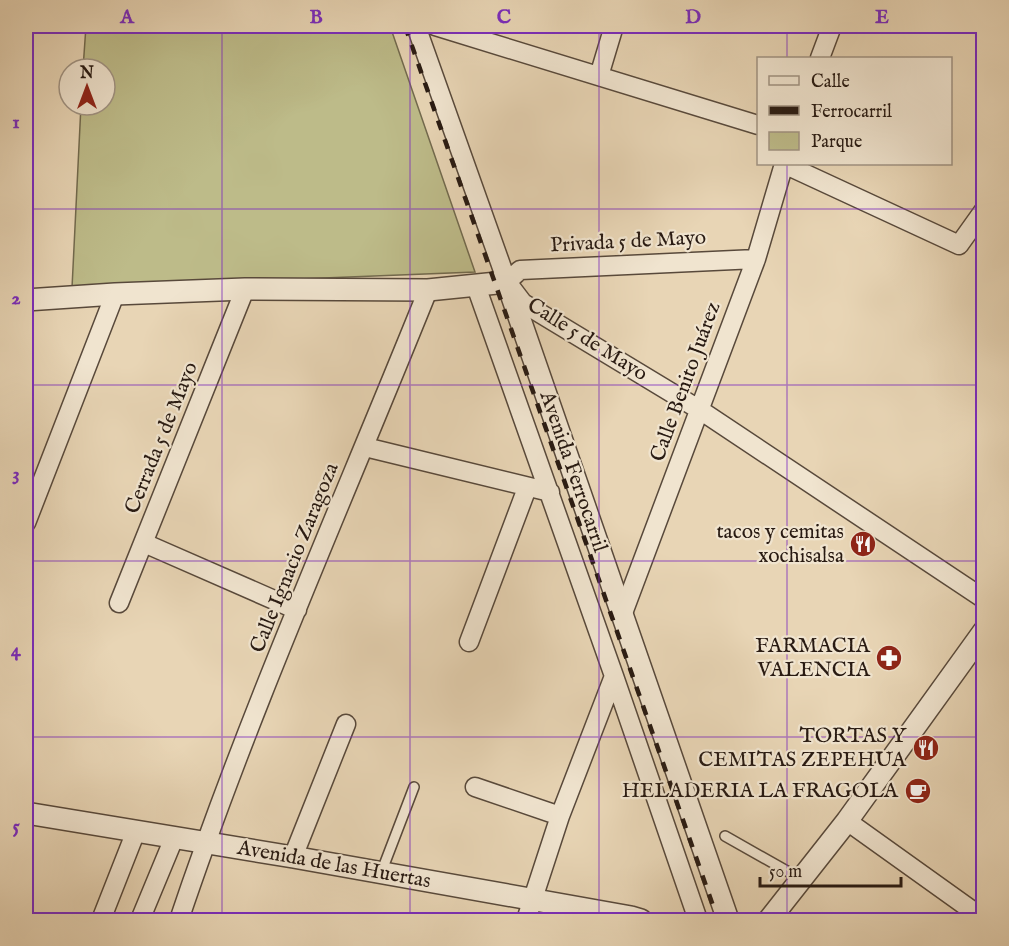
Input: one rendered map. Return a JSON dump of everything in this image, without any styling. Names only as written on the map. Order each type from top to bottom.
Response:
[{"type":"street","name":"Avenida Ferrocarril","points":[[416,26],[623,613],[728,921]]},
{"type":"street","points":[[435,26],[757,124]]},
{"type":"street","points":[[599,76],[614,26]]},
{"type":"street","points":[[820,57],[832,26]]},
{"type":"street","name":"Calle Benito Juárez","points":[[623,613],[756,259],[784,165]]},
{"type":"street","points":[[786,165],[959,245],[984,210]]},
{"type":"street","name":"Privada 5 de Mayo","points":[[507,282],[520,270],[756,259]]},
{"type":"street","name":"Calle 5 de Mayo","points":[[26,300],[245,289],[428,290],[507,282],[524,303],[700,410],[984,599]]},
{"type":"street","points":[[476,286],[550,492],[698,921]]},
{"type":"street","name":"Cerrada 5 de Mayo","points":[[119,603],[245,289]]},
{"type":"street","name":"Calle Ignacio Zaragoza","points":[[179,921],[205,843],[297,610],[428,290]]},
{"type":"street","points":[[26,523],[115,294]]},
{"type":"street","points":[[365,447],[550,492]]},
{"type":"street","points":[[469,642],[527,488]]},
{"type":"street","points":[[144,543],[297,610]]},
{"type":"street","points":[[769,921],[847,821],[984,631]]},
{"type":"street","points":[[529,911],[560,816],[614,676]]},
{"type":"street","points":[[293,857],[346,724]]},
{"type":"street","points":[[475,787],[560,816]]},
{"type":"street","name":"Avenida de las Huertas","points":[[26,813],[381,873],[529,911],[631,917],[641,921]]},
{"type":"street","points":[[847,821],[984,919]]},
{"type":"street","points":[[101,921],[135,831]]},
{"type":"street","points":[[140,921],[174,838]]},
{"type":"lane","points":[[381,873],[414,787]]},
{"type":"lane","points":[[725,836],[801,879]]},
{"type":"green space","points":[[86,26],[390,26],[475,272],[72,288],[80,117],[117,117],[117,57],[84,57]]},
{"type":"railway","points":[[405,26],[718,920]]},
{"type":"place","name":"tacos y cemitas xochisalsa","points":[[863,544]]},
{"type":"place","name":"FARMACIA VALENCIA","points":[[889,658]]},
{"type":"place","name":"TORTAS Y CEMITAS ZEPEHUA","points":[[926,748]]},
{"type":"place","name":"HELADERIA LA FRAGOLA","points":[[918,791]]}]
